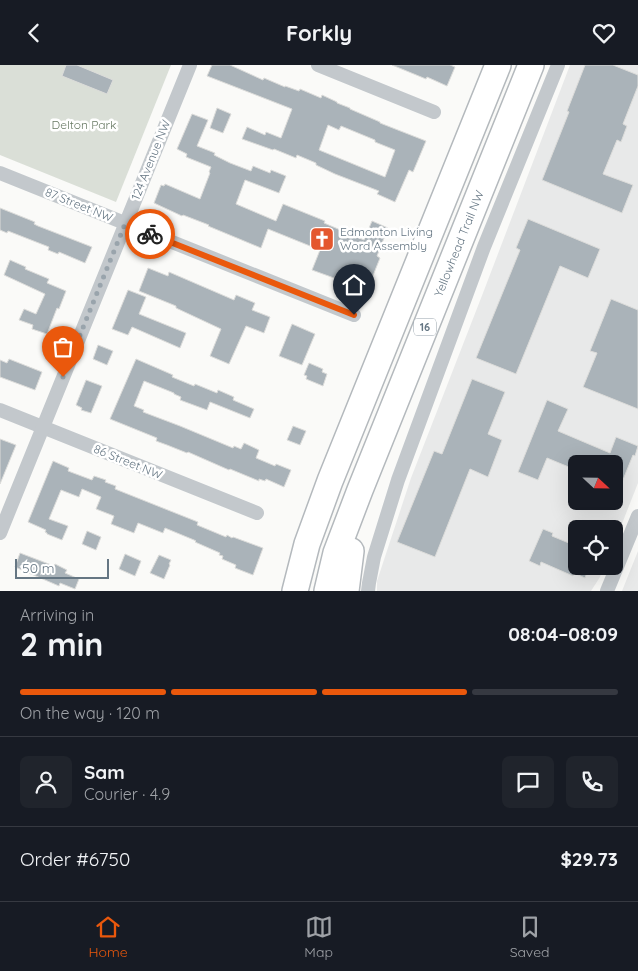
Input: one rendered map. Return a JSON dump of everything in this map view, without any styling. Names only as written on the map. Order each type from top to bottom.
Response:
[{"type":"highway","name":"16","points":[[295,591],[307,544],[330,481],[498,65]]},
{"type":"highway","name":"Yellowhead Trail NW","points":[[327,591],[336,553],[360,490],[531,65]]},
{"type":"highway","points":[[346,591],[360,490]]},
{"type":"highway","points":[[286,591],[307,544]]},
{"type":"street","name":"124 Avenue NW","points":[[0,533],[190,65]]},
{"type":"street","points":[[318,65],[434,112]]},
{"type":"street","name":"Yellowhead Trail NW","points":[[368,591],[374,557],[402,471],[484,247],[558,65]]},
{"type":"street","name":"87 Street NW","points":[[0,173],[354,315]]},
{"type":"street","name":"86 Street NW","points":[[0,410],[257,513]]},
{"type":"street","points":[[607,591],[638,516]]},
{"type":"shaded area","points":[[570,65],[638,65],[638,483],[623,521],[568,520],[568,575],[601,575],[600,577],[591,591],[377,591],[377,581],[411,478]]},
{"type":"shaded area","points":[[638,551],[638,591],[622,591]]},
{"type":"green space","name":"Delton Park","points":[[0,65],[171,65],[116,202],[0,155]]},
{"type":"building","points":[[66,65],[77,65],[113,80],[107,94],[62,76]]},
{"type":"building","points":[[212,65],[230,65],[263,80],[264,78],[299,91],[300,89],[321,98],[322,95],[380,123],[426,141],[413,172],[409,170],[395,202],[377,194],[379,191],[335,174],[297,155],[296,158],[242,139],[247,127],[265,135],[266,132],[281,138],[292,109],[207,76]],"holes":[[[328,125],[339,130],[341,126],[395,150],[385,177],[319,150]]]},
{"type":"building","points":[[392,65],[450,65],[455,67],[447,86]]},
{"type":"building","points":[[585,65],[613,65],[638,75],[638,86],[623,124],[627,126],[621,142],[617,140],[603,174],[633,185],[622,213],[542,180]]},
{"type":"building","points":[[217,108],[231,114],[223,133],[210,128]]},
{"type":"building","points":[[192,114],[208,120],[197,146],[215,153],[214,155],[230,163],[251,171],[253,166],[270,173],[271,170],[286,176],[279,193],[245,180],[236,204],[276,221],[283,204],[325,221],[324,223],[364,240],[372,221],[388,228],[377,256],[380,258],[368,288],[336,275],[334,278],[312,270],[320,250],[268,229],[261,248],[154,203],[161,185],[164,186],[165,184],[200,199],[211,167],[186,157],[187,154],[177,149]]},
{"type":"building","points":[[0,208],[35,222],[34,224],[38,226],[92,247],[85,263],[59,252],[58,254],[48,250],[49,247],[8,231],[7,233],[0,230]]},
{"type":"building","points":[[528,219],[600,249],[588,278],[560,266],[516,374],[476,358],[520,250],[516,248]]},
{"type":"building","points":[[10,260],[26,267],[25,269],[49,279],[47,283],[66,291],[47,334],[32,329],[33,325],[19,320],[24,309],[36,314],[45,294],[4,275]]},
{"type":"building","points":[[148,268],[168,276],[169,272],[234,300],[236,295],[255,303],[252,310],[270,317],[264,333],[246,326],[229,364],[210,356],[221,329],[176,308],[176,306],[139,291]]},
{"type":"building","points":[[128,290],[146,297],[139,314],[186,333],[180,348],[132,327],[128,335],[112,329]]},
{"type":"building","points":[[611,299],[638,310],[638,409],[583,387],[597,353],[590,351]]},
{"type":"building","points":[[292,324],[315,334],[302,365],[279,356]]},
{"type":"building","points":[[98,345],[113,351],[107,365],[93,359]]},
{"type":"building","points":[[9,359],[42,372],[35,390],[0,377],[0,360],[7,363]]},
{"type":"building","points":[[136,359],[194,386],[195,384],[217,393],[218,390],[234,397],[233,400],[254,409],[250,418],[210,402],[207,410],[180,400],[181,397],[174,393],[144,381],[134,406],[144,410],[143,412],[233,448],[234,446],[241,449],[244,443],[259,450],[256,458],[291,470],[284,487],[266,479],[265,481],[259,479],[259,481],[229,470],[188,452],[156,441],[157,438],[110,419]]},
{"type":"building","points":[[309,363],[323,369],[322,372],[327,374],[323,386],[306,379],[307,376],[304,375]]},
{"type":"building","points":[[472,379],[505,392],[488,434],[502,440],[488,477],[470,469],[435,557],[397,542],[434,451],[442,454]]},
{"type":"building","points":[[86,380],[102,386],[91,413],[81,410],[82,408],[76,405]]},
{"type":"building","points":[[547,400],[568,409],[558,431],[610,453],[616,437],[638,446],[623,480],[623,455],[568,455],[568,467],[547,458],[538,480],[518,472]]},
{"type":"building","points":[[293,426],[306,431],[300,445],[287,440]]},
{"type":"building","points":[[0,439],[16,445],[0,484]]},
{"type":"building","points":[[53,461],[69,468],[68,471],[92,480],[94,476],[106,480],[105,482],[116,486],[115,489],[198,522],[197,525],[226,537],[227,535],[263,548],[253,575],[235,568],[236,565],[222,559],[223,556],[219,555],[220,553],[165,528],[163,533],[138,523],[134,533],[111,524],[114,516],[96,509],[101,497],[82,489],[79,497],[61,490],[49,519],[68,526],[62,540],[47,534],[46,530],[28,522]]},
{"type":"building","points":[[543,529],[553,533],[552,536],[568,543],[568,574],[541,562],[540,566],[529,561]]},
{"type":"building","points":[[87,531],[101,537],[96,550],[82,544]]},
{"type":"building","points":[[20,553],[54,566],[55,564],[67,570],[65,573],[79,579],[75,589],[60,583],[59,586],[15,567]]},
{"type":"building","points":[[125,554],[141,561],[135,576],[119,569]]},
{"type":"building","points":[[159,555],[171,560],[164,579],[150,573]]},
{"type":"way so far","points":[[63,377],[125,224],[150,234]]},
{"type":"place","name":"Edmonton Living Word Assembly","points":[[322,239]]},
{"type":"route","points":[[150,234],[354,315]]}]
